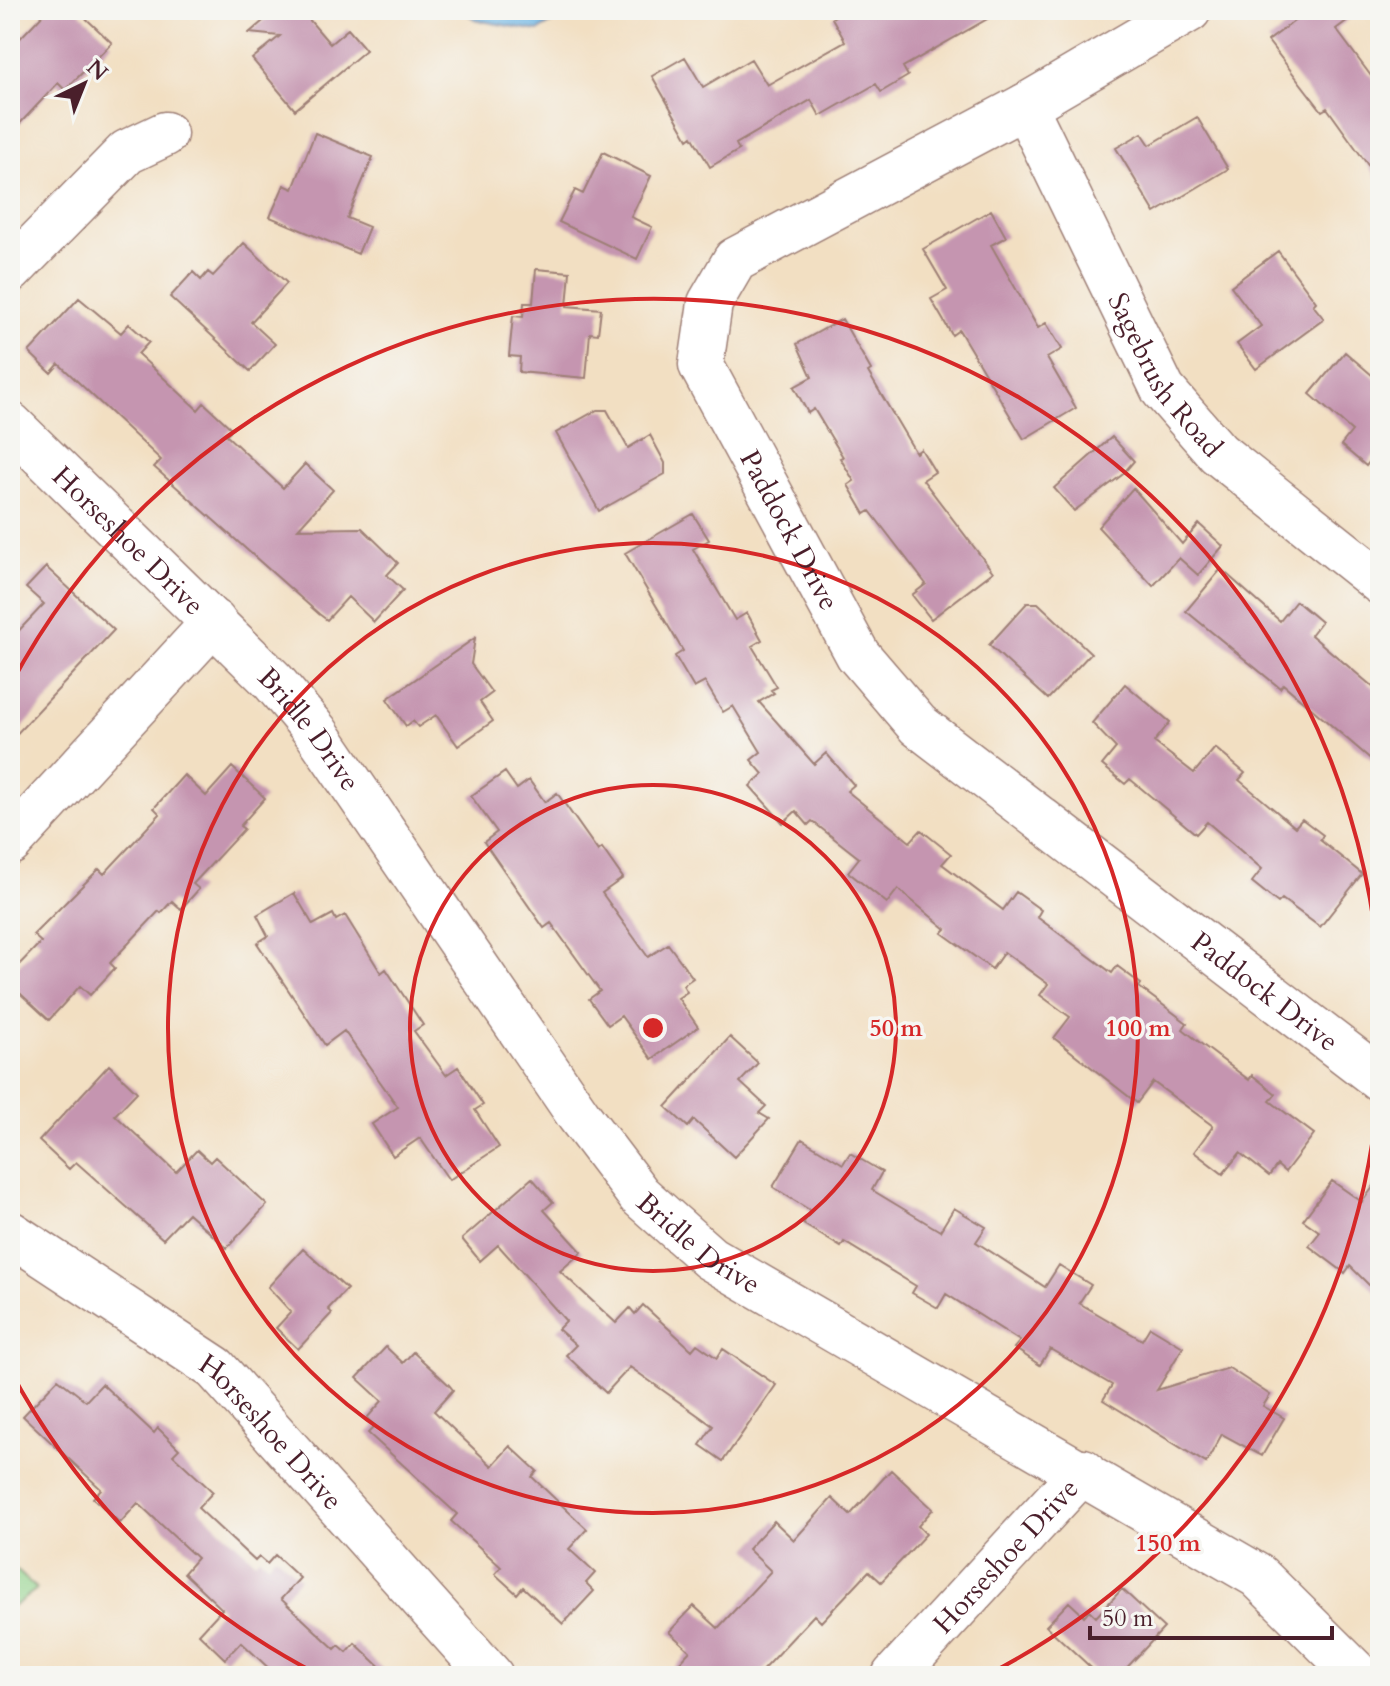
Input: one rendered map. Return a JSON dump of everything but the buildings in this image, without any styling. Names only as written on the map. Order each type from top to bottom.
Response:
[{"type":"street","name":"Paddock Drive","points":[[1189,10],[1025,106],[735,260],[710,303],[701,365],[858,655],[918,725],[1380,1079]]},
{"type":"street","name":"Sagebrush Road","points":[[1025,106],[1163,390],[1218,453],[1380,582]]},
{"type":"street","points":[[10,271],[127,152],[165,134]]},
{"type":"street","name":"Horseshoe Drive","points":[[10,424],[214,622]]},
{"type":"street","points":[[10,843],[214,622]]},
{"type":"street","name":"Bridle Drive","points":[[214,622],[273,681],[316,732],[579,1116],[639,1195],[710,1258],[1083,1471],[1258,1576],[1359,1676]]},
{"type":"street","name":"Horseshoe Drive","points":[[10,1233],[215,1368],[491,1676]]},
{"type":"street","name":"Horseshoe Drive","points":[[894,1676],[1083,1471]]},
{"type":"green space","points":[[10,1564],[37,1589],[10,1609]]},
{"type":"water","points":[[462,10],[574,10],[538,31],[476,20]]}]
